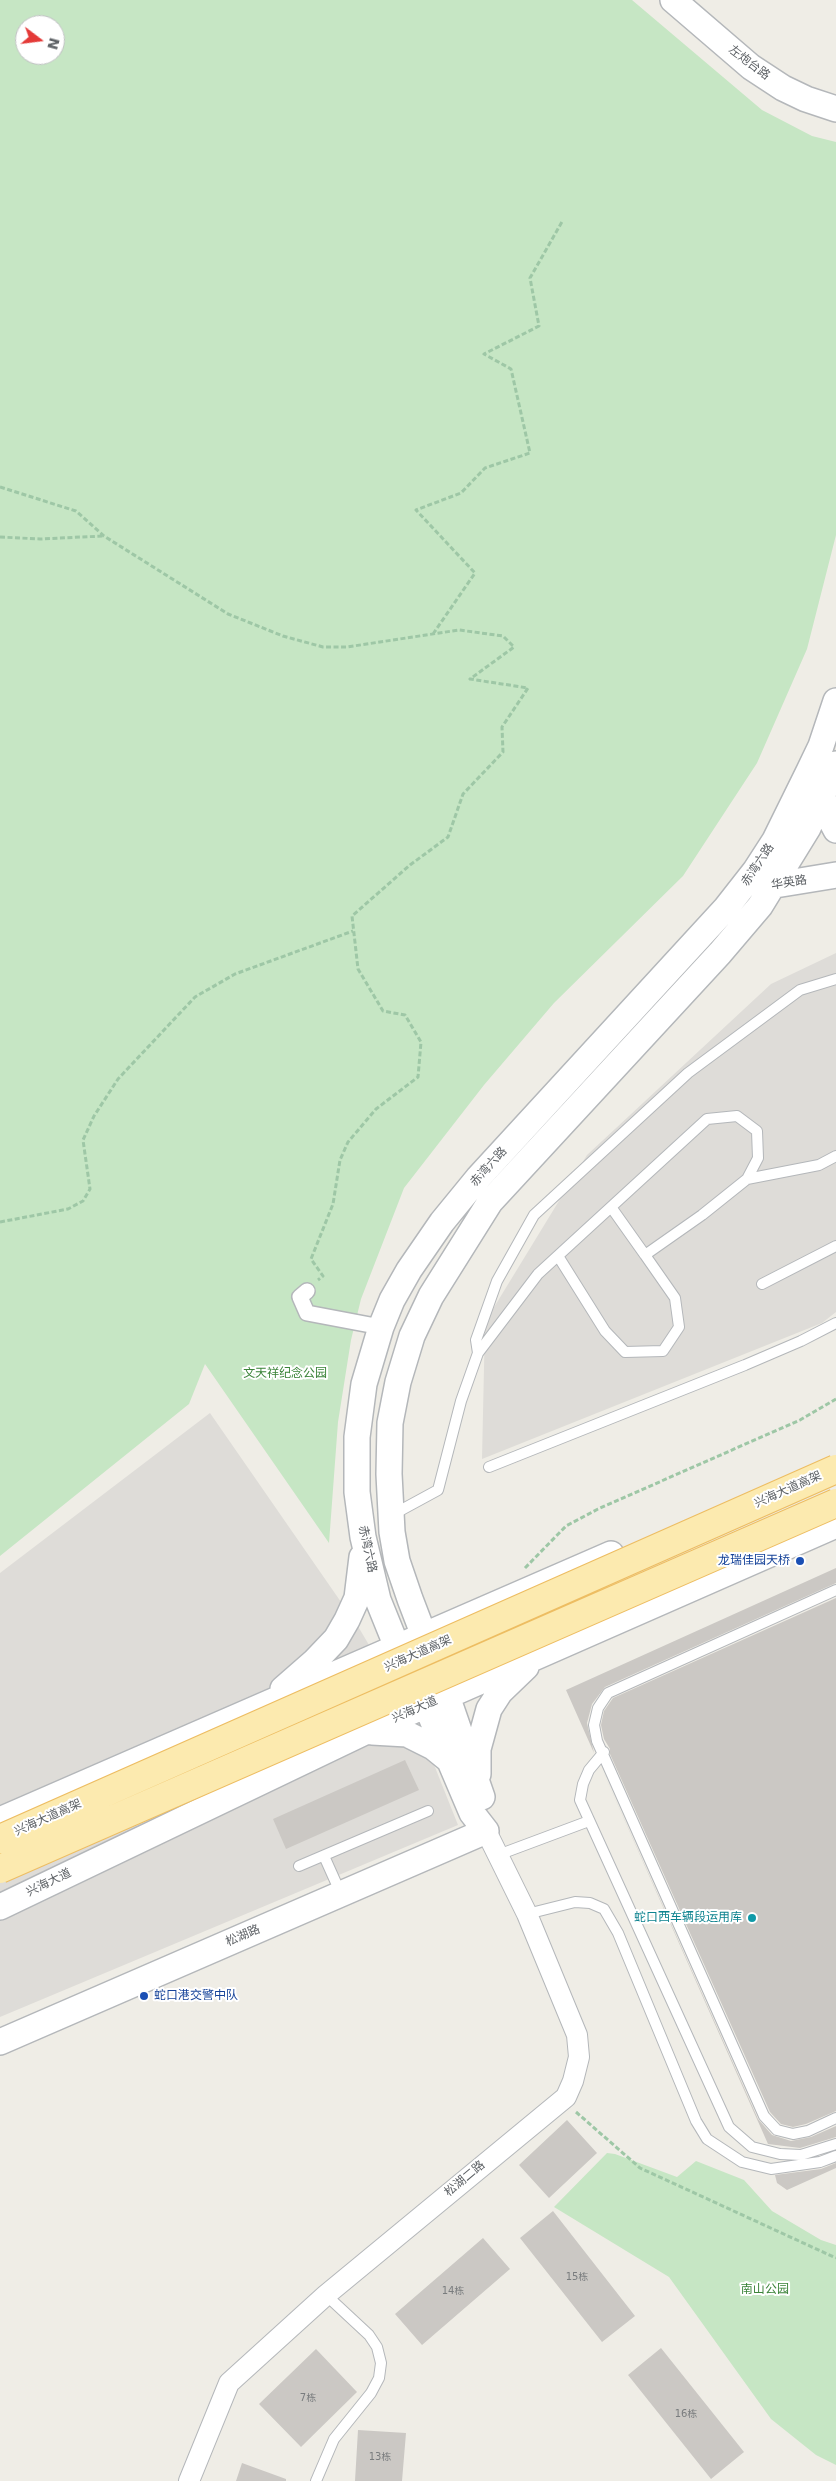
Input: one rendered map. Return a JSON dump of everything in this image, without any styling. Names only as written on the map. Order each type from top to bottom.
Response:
[{"type":"main road","name":"兴海大道高架","points":[[0,1839],[836,1469]]},
{"type":"main road","points":[[0,1870],[836,1502]]},
{"type":"street","name":"左炮台路","points":[[673,0],[751,68],[782,88],[806,99],[836,109]]},
{"type":"street","name":"赤湾六路","points":[[436,1700],[397,1647],[378,1600],[363,1537],[357,1492],[357,1437],[364,1384],[381,1327],[392,1300],[409,1270],[442,1222],[478,1178],[741,890],[775,840],[821,746],[836,701]]},
{"type":"street","name":"赤湾六路","points":[[436,1700],[424,1635],[397,1561],[391,1516],[390,1423],[398,1382],[412,1336],[431,1296],[490,1202],[720,953],[775,885],[808,828],[836,764]]},
{"type":"street","points":[[823,796],[826,811],[836,830]]},
{"type":"street","name":"华英路","points":[[741,890],[836,875]]},
{"type":"street","points":[[307,1291],[300,1297],[307,1313],[381,1327]]},
{"type":"street","points":[[0,1820],[836,1456]]},
{"type":"street","name":"兴海大道","points":[[0,1907],[365,1732],[836,1525]]},
{"type":"street","points":[[264,1706],[315,1662],[336,1639],[357,1598],[363,1537]]},
{"type":"street","points":[[477,1786],[478,1749],[489,1709],[500,1692],[541,1654]]},
{"type":"street","points":[[436,1700],[449,1760],[472,1813],[486,1831]]},
{"type":"street","points":[[436,1700],[486,1808],[486,1831]]},
{"type":"street","points":[[365,1732],[407,1734],[433,1747],[449,1760]]},
{"type":"street","name":"松湖二路","points":[[189,2481],[229,2383],[326,2295],[566,2097],[573,2081],[579,2057],[577,2035],[527,1914],[486,1831]]},
{"type":"street","name":"松湖路","points":[[0,2042],[486,1831]]},
{"type":"lane","points":[[478,1353],[476,1340],[497,1281],[534,1215],[688,1073],[800,990],[836,979]]},
{"type":"lane","points":[[391,1516],[438,1490],[461,1401],[478,1353],[538,1274],[707,1120],[737,1116],[757,1132],[758,1158],[747,1179],[702,1215],[645,1255]]},
{"type":"lane","points":[[747,1179],[819,1165],[836,1156]]},
{"type":"lane","points":[[558,1256],[604,1331],[625,1352],[663,1351],[679,1327],[675,1298],[611,1207]]},
{"type":"lane","points":[[762,1284],[836,1246]]},
{"type":"lane","points":[[490,1467],[801,1342],[836,1323]]},
{"type":"lane","points":[[836,1590],[608,1693],[598,1708],[594,1725],[597,1741],[764,2116],[777,2130],[793,2134],[808,2132],[836,2118]]},
{"type":"lane","points":[[604,1752],[589,1770],[582,1784],[580,1800],[729,2127],[752,2147],[780,2154],[801,2155],[836,2144]]},
{"type":"lane","points":[[299,1866],[428,1811]]},
{"type":"lane","points":[[498,1855],[589,1821]]},
{"type":"lane","points":[[324,1856],[340,1894]]},
{"type":"lane","points":[[527,1914],[575,1902],[590,1903],[604,1909],[618,1933],[696,2122],[707,2139],[742,2162],[772,2169],[820,2162],[836,2156]]},
{"type":"lane","points":[[316,2481],[334,2439],[371,2393],[378,2378],[381,2363],[377,2347],[369,2334],[326,2295]]},
{"type":"path","points":[[432,634],[475,573],[416,510],[461,493],[485,468],[530,453],[512,369],[484,354],[539,326],[530,278],[564,220]]},
{"type":"path","points":[[0,487],[55,502],[76,511],[104,536],[228,614],[283,636],[323,647],[347,647],[459,630],[502,636],[514,647],[470,678],[528,688],[502,727],[502,752],[463,794],[448,837],[410,865],[352,916],[358,969],[383,1011],[405,1015],[421,1042],[418,1077],[376,1109],[348,1142],[340,1160],[333,1204],[311,1259],[323,1276],[307,1291]]},
{"type":"path","points":[[0,537],[40,539],[104,536]]},
{"type":"path","points":[[0,1222],[68,1209],[83,1201],[90,1189],[83,1140],[94,1116],[118,1079],[195,997],[235,974],[353,931]]},
{"type":"path","points":[[521,1573],[566,1526],[607,1505],[800,1420],[836,1399]]},
{"type":"path","points":[[566,2097],[575,2111],[640,2168],[836,2258]]},
{"type":"shaded area","points":[[836,953],[836,1312],[822,1323],[482,1459],[485,1322],[587,1155],[771,984]]},
{"type":"shaded area","points":[[210,1413],[359,1628],[423,1737],[458,1825],[0,2017],[0,1573]]},
{"type":"green space","name":"文天祥纪念公园","points":[[0,0],[632,0],[762,110],[812,136],[836,142],[836,535],[807,649],[757,763],[683,876],[554,1003],[484,1085],[404,1188],[361,1299],[351,1340],[338,1422],[329,1543],[205,1364],[189,1404],[0,1556]]},
{"type":"green space","name":"南山公园","points":[[607,2153],[615,2154],[677,2177],[696,2161],[744,2180],[772,2211],[821,2240],[836,2245],[836,2465],[816,2455],[771,2419],[669,2277],[554,2207]]},
{"type":"building","points":[[836,1568],[836,1583],[605,1687],[592,1704],[587,1723],[594,1753],[566,1690]]},
{"type":"building","name":"蛇口西车辆段运用库","points":[[836,1598],[836,2111],[806,2124],[793,2127],[781,2124],[770,2112],[610,1754],[601,1725],[604,1711],[613,1698]]},
{"type":"building","points":[[405,1760],[419,1790],[286,1849],[273,1819]]},
{"type":"building","points":[[601,1767],[758,2119],[772,2135],[791,2141],[811,2137],[836,2126],[836,2137],[800,2148],[768,2144]]},
{"type":"building","points":[[567,2120],[597,2153],[549,2198],[519,2165]]},
{"type":"building","points":[[836,2163],[836,2168],[787,2190],[777,2183],[775,2175],[821,2169]]},
{"type":"building","points":[[553,2211],[635,2316],[602,2342],[520,2238]]},
{"type":"building","points":[[483,2238],[510,2269],[422,2345],[395,2314]]},
{"type":"building","points":[[661,2348],[744,2452],[711,2479],[628,2375]]},
{"type":"building","points":[[316,2349],[357,2392],[301,2447],[259,2404]]},
{"type":"building","points":[[358,2430],[406,2433],[402,2481],[355,2481]]},
{"type":"building","points":[[242,2463],[286,2479],[286,2481],[236,2481]]},
{"type":"place","name":"龙瑞佳园天桥","points":[[800,1561]]},
{"type":"place","name":"蛇口西车辆段运用库","points":[[752,1918]]},
{"type":"place","name":"蛇口港交警中队","points":[[144,1996]]}]
